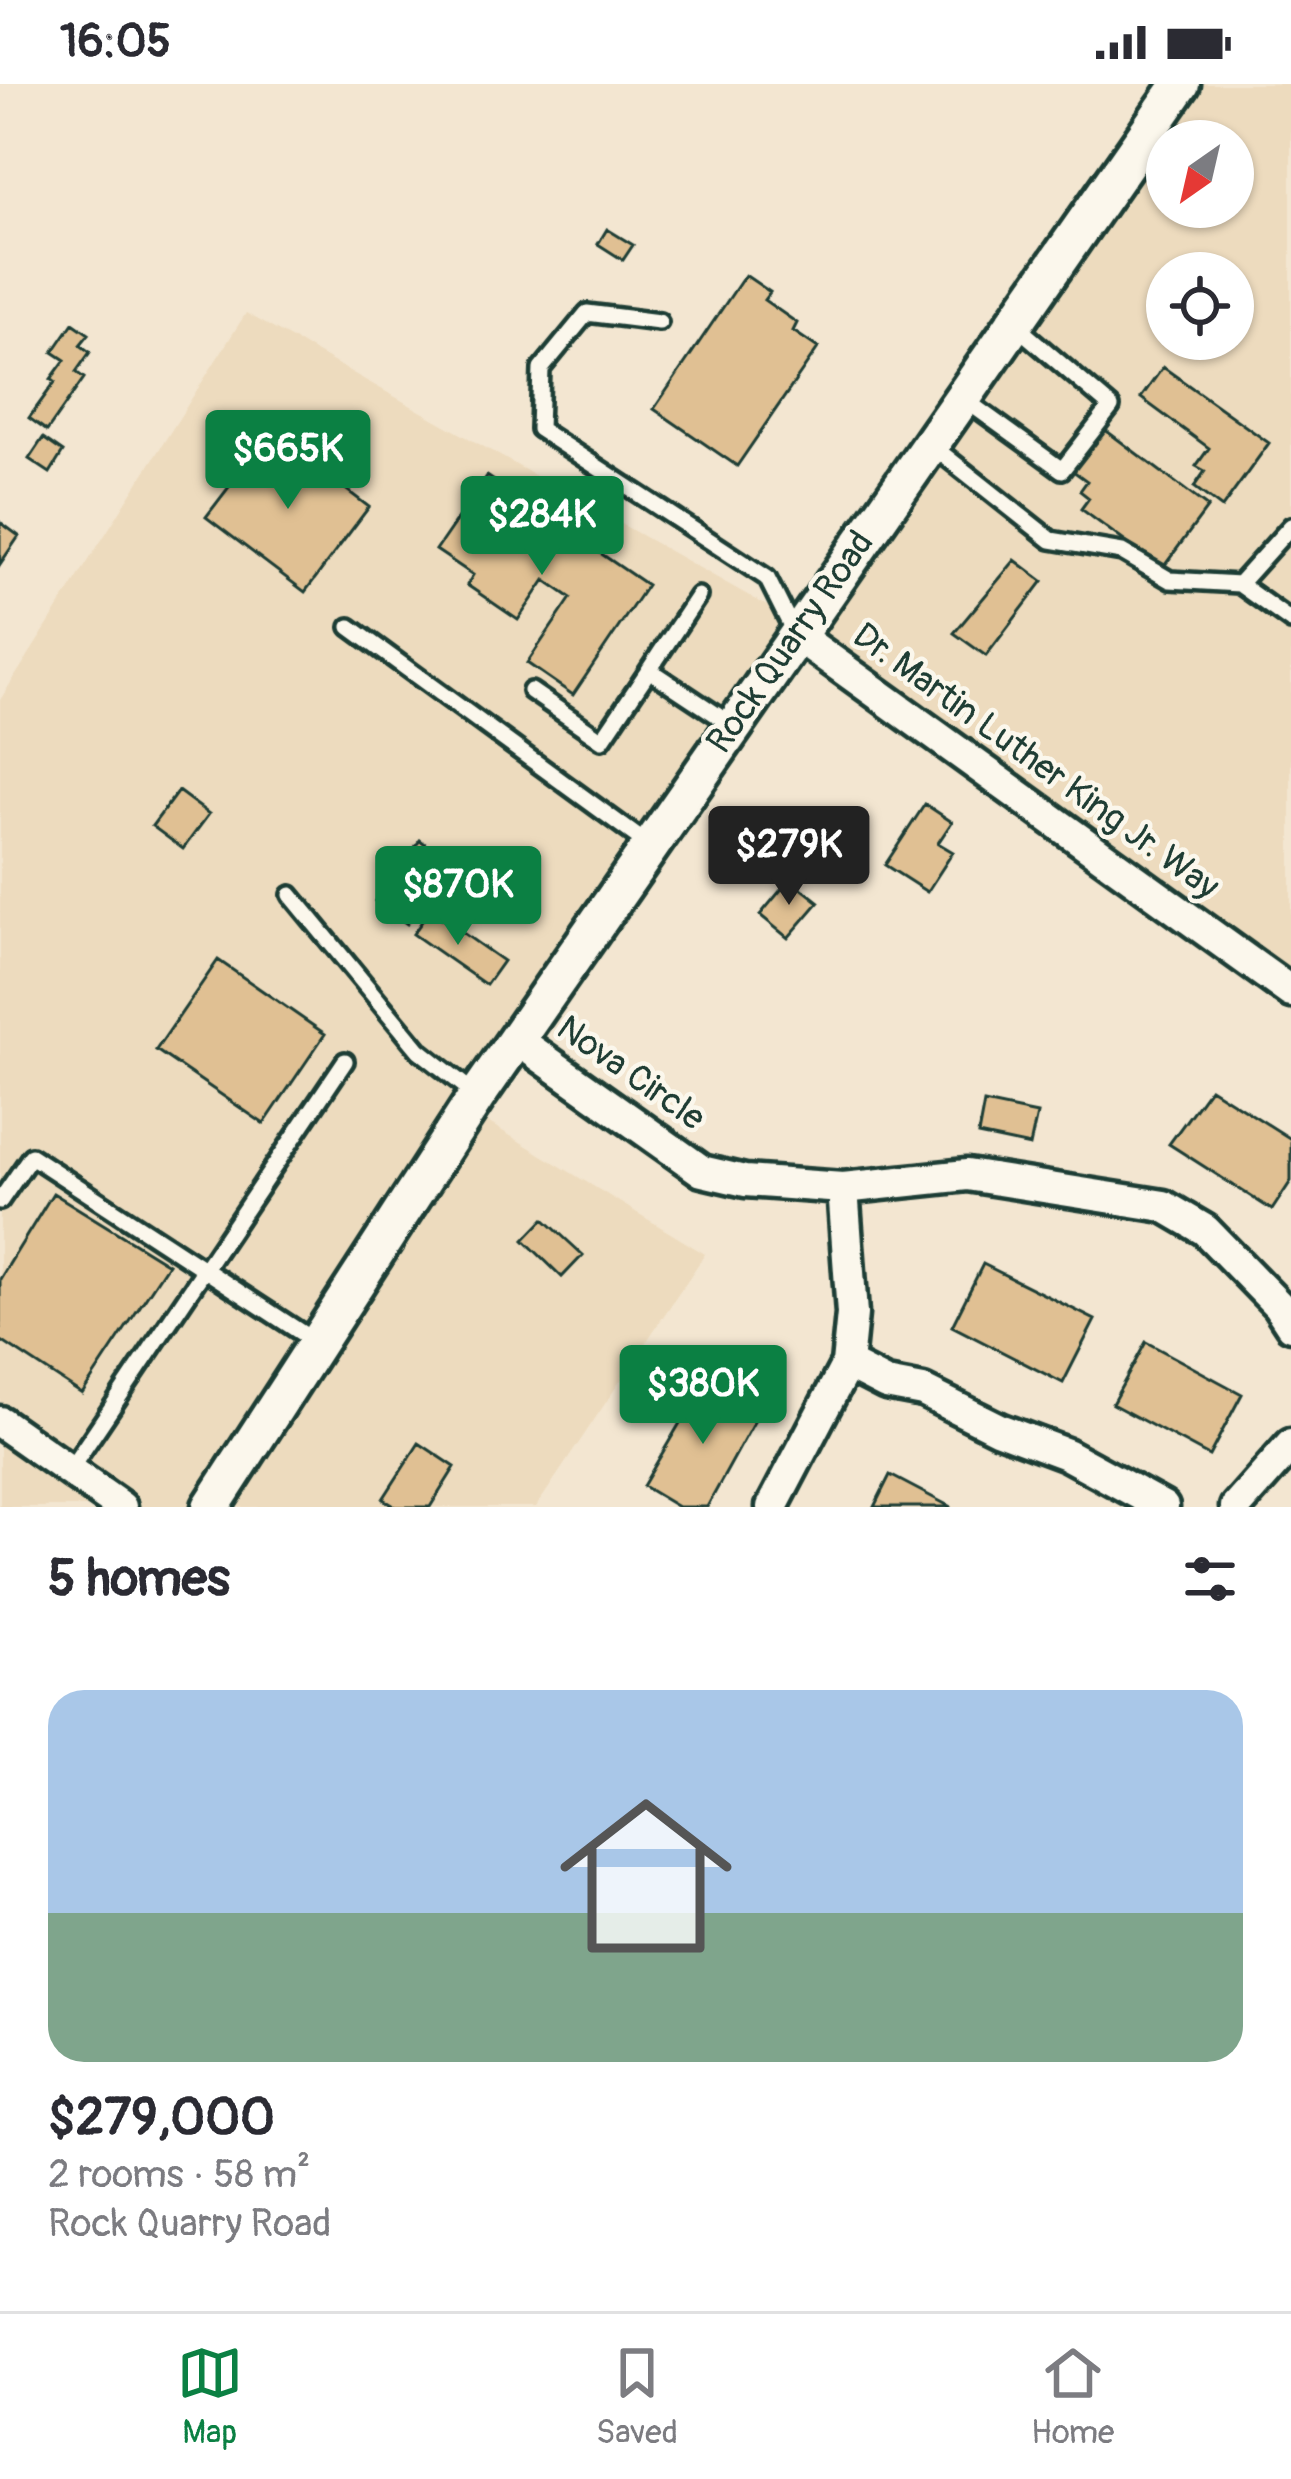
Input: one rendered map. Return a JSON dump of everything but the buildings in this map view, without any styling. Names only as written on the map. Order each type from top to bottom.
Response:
[{"type":"street","name":"Rock Quarry Road","points":[[211,1507],[477,1096],[1180,84]]},
{"type":"street","name":"Dr. Martin Luther King Jr. Way","points":[[795,634],[1291,992]]},
{"type":"street","name":"Nova Circle","points":[[516,1039],[702,1171],[746,1181],[843,1188],[967,1174],[1164,1205],[1205,1230],[1278,1305],[1291,1325]]},
{"type":"street","points":[[772,1507],[847,1364],[852,1314],[843,1188]]},
{"type":"street","points":[[847,1364],[886,1384],[923,1391],[999,1429],[1066,1454],[1163,1507]]},
{"type":"street","points":[[0,1422],[121,1507]]},
{"type":"street","points":[[1236,1507],[1291,1444]]},
{"type":"street","points":[[1094,1507],[1113,1480]]},
{"type":"lane","points":[[659,322],[587,314],[541,369],[538,429],[767,578],[795,634]]},
{"type":"lane","points":[[961,397],[1062,470],[1112,407],[1013,323]]},
{"type":"lane","points":[[928,444],[1051,540],[1122,552],[1170,580],[1239,584],[1291,621]]},
{"type":"lane","points":[[1239,584],[1291,526]]},
{"type":"lane","points":[[531,692],[602,740],[698,596]]},
{"type":"lane","points":[[350,627],[650,845]]},
{"type":"lane","points":[[649,670],[732,725]]},
{"type":"lane","points":[[291,895],[419,1050],[477,1096]]},
{"type":"lane","points":[[69,1471],[345,1061]]},
{"type":"lane","points":[[0,1201],[31,1156],[317,1342]]},
{"type":"shaded area","points":[[1174,84],[1291,84],[1291,977],[801,625],[1146,125],[1146,228],[1254,228],[1254,120],[1149,120]]},
{"type":"shaded area","points":[[246,313],[801,625],[466,1109],[705,1254],[536,1507],[0,1507],[0,700]]}]
